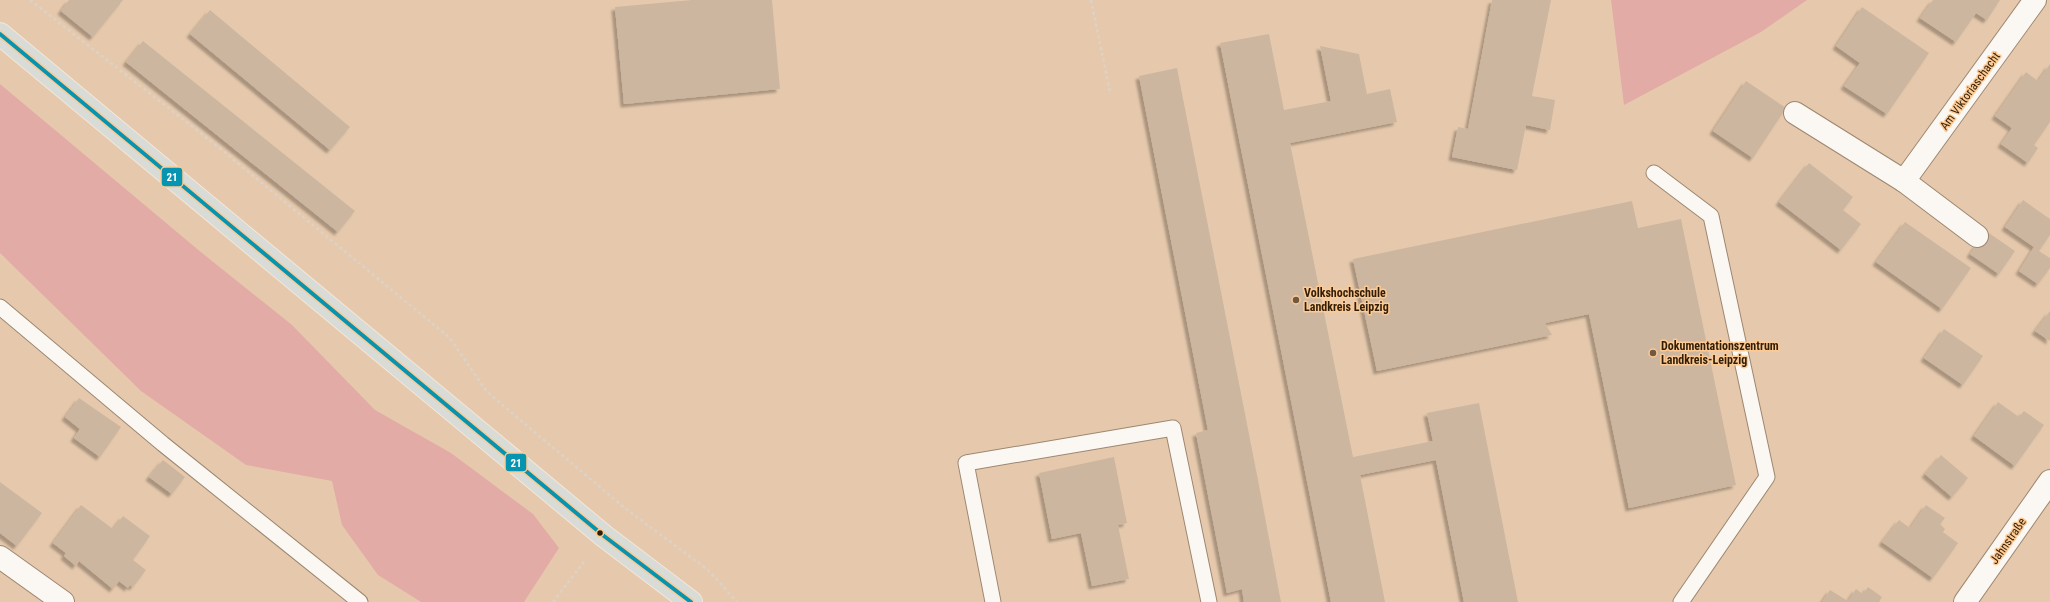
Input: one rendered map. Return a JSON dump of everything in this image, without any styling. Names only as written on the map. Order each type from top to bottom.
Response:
[{"type":"main road","points":[[0,34],[604,536],[691,602]]},
{"type":"street","name":"Am Viktoriaschacht","points":[[1904,181],[2035,0]]},
{"type":"street","points":[[1795,113],[1904,181],[1977,236]]},
{"type":"street","name":"Jahnstraße","points":[[1965,602],[2050,481]]},
{"type":"street","points":[[0,557],[63,602]]},
{"type":"lane","points":[[1654,173],[1711,216],[1767,477],[1681,602]]},
{"type":"lane","points":[[0,307],[162,444],[360,602]]},
{"type":"lane","points":[[993,602],[966,463],[1173,428],[1209,602]]},
{"type":"path","points":[[30,0],[212,142],[450,338],[487,392],[626,509],[708,570],[737,602]]},
{"type":"path","points":[[1091,0],[1110,92]]},
{"type":"path","points":[[553,602],[604,536]]},
{"type":"shaded area","points":[[1611,0],[1807,0],[1761,32],[1624,105]]},
{"type":"shaded area","points":[[0,84],[202,253],[292,325],[375,410],[451,453],[533,514],[559,548],[524,602],[421,602],[378,575],[342,525],[332,481],[246,465],[141,391],[0,253]]},
{"type":"building","points":[[69,0],[123,0],[93,37],[61,11]]},
{"type":"building","points":[[692,0],[772,0],[780,89],[624,104],[615,7]]},
{"type":"building","points":[[1492,0],[1551,0],[1532,96],[1555,100],[1550,130],[1526,125],[1517,170],[1452,157],[1458,127],[1468,129]]},
{"type":"building","points":[[1933,0],[2000,0],[1987,20],[1976,13],[1956,42],[1920,18]]},
{"type":"building","points":[[1862,7],[1929,53],[1887,114],[1844,86],[1860,63],[1836,46]]},
{"type":"building","points":[[210,10],[350,127],[330,150],[190,34]]},
{"type":"building","name":"Volkshochschule Landkreis Leipzig","points":[[1269,34],[1284,110],[1331,101],[1320,46],[1359,54],[1367,94],[1390,89],[1397,122],[1290,143],[1353,457],[1433,441],[1427,413],[1479,403],[1518,602],[1464,602],[1436,460],[1360,475],[1385,602],[1331,602],[1220,43]]},
{"type":"building","points":[[143,41],[355,211],[338,232],[126,62]]},
{"type":"building","points":[[2050,64],[2050,122],[2034,145],[2038,148],[2028,163],[2001,144],[2012,128],[1995,116],[2026,72],[2038,81]]},
{"type":"building","points":[[1177,68],[1281,602],[1244,602],[1242,589],[1227,593],[1196,433],[1208,430],[1139,76]]},
{"type":"building","points":[[1746,81],[1786,108],[1753,158],[1713,131]]},
{"type":"building","points":[[1809,163],[1853,197],[1843,210],[1861,224],[1841,250],[1779,202]]},
{"type":"building","points":[[2023,200],[2050,219],[2050,235],[2039,251],[2050,258],[2050,268],[2038,284],[2019,271],[2034,247],[2005,227]]},
{"type":"building","name":"Dokumentationszentrum Landkreis-Leipzig","points":[[1632,201],[1638,228],[1681,219],[1736,485],[1629,508],[1589,314],[1545,323],[1552,335],[1377,371],[1353,259]]},
{"type":"building","points":[[1905,222],[1971,268],[1942,309],[1876,262]]},
{"type":"building","points":[[1986,231],[2015,251],[1999,274],[1970,254]]},
{"type":"building","points":[[2050,311],[2050,341],[2035,331]]},
{"type":"building","points":[[1944,329],[1983,356],[1963,385],[1924,358]]},
{"type":"building","points":[[79,398],[121,427],[100,457],[74,438],[80,429],[65,417]]},
{"type":"building","points":[[1998,402],[2019,417],[2024,411],[2044,425],[2015,466],[1974,436]]},
{"type":"building","points":[[1941,455],[1968,478],[1952,497],[1925,474]]},
{"type":"building","points":[[1114,457],[1127,523],[1118,525],[1129,579],[1092,586],[1081,533],[1052,539],[1039,473]]},
{"type":"building","points":[[163,460],[185,477],[172,494],[149,477]]},
{"type":"building","points":[[0,482],[42,513],[17,546],[0,533]]},
{"type":"building","points":[[81,505],[113,529],[123,516],[150,536],[133,560],[146,570],[133,587],[130,585],[128,588],[119,581],[113,589],[79,561],[76,566],[64,556],[66,553],[53,543]]},
{"type":"building","points":[[1926,505],[1945,518],[1940,524],[1945,529],[1943,532],[1958,543],[1933,578],[1882,542],[1899,520],[1910,528]]},
{"type":"building","points":[[1868,587],[1882,597],[1879,602],[1822,602],[1830,590],[1848,601],[1856,589],[1863,594]]},
{"type":"transit line","name":"21","points":[[0,34],[604,536],[691,602]]},
{"type":"place","name":"Volkshochschule Landkreis Leipzig","points":[[1296,300]]},
{"type":"place","name":"Dokumentationszentrum Landkreis-Leipzig","points":[[1653,353]]}]
